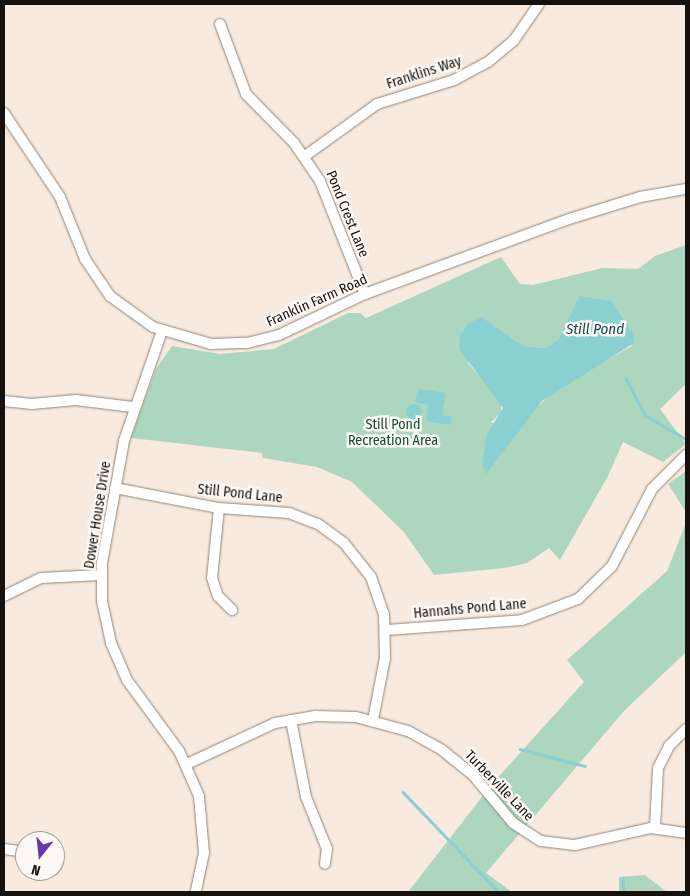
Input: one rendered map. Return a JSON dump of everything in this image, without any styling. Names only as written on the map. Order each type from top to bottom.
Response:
[{"type":"street","name":"Franklins Way","points":[[305,156],[377,104],[454,80],[488,62],[514,40],[539,4]]},
{"type":"street","name":"Pond Crest Lane","points":[[220,24],[246,94],[305,156],[320,181],[365,294]]},
{"type":"street","name":"Franklin Farm Road","points":[[4,113],[60,197],[94,275],[124,308],[162,331],[211,344],[247,343],[279,335],[365,294],[608,206],[686,189]]},
{"type":"street","name":"Dower House Drive","points":[[162,331],[133,407],[115,488],[101,575],[106,623],[118,662],[136,697],[187,764],[199,796],[205,834],[196,892]]},
{"type":"street","points":[[4,401],[32,404],[76,400],[133,407]]},
{"type":"street","name":"Hannahs Pond Lane","points":[[386,630],[522,620],[573,602],[612,566],[652,489],[686,455]]},
{"type":"street","name":"Still Pond Lane","points":[[115,488],[218,508],[288,513],[331,533],[371,577],[386,630],[373,720]]},
{"type":"street","points":[[218,508],[212,578],[218,596],[232,610]]},
{"type":"street","points":[[4,596],[41,578],[101,575]]},
{"type":"street","name":"Turberville Lane","points":[[187,764],[257,730],[290,720],[334,716],[373,720],[408,731],[442,750],[472,776],[513,823],[541,841],[575,846],[654,828],[686,833]]},
{"type":"street","points":[[290,720],[306,797],[327,849],[325,864]]},
{"type":"street","points":[[654,828],[658,768],[669,746],[686,730]]},
{"type":"green space","name":"Still Pond Recreation Area","points":[[686,245],[686,384],[660,409],[686,444],[663,462],[623,442],[608,476],[560,560],[549,548],[527,563],[504,568],[434,575],[404,532],[352,482],[317,467],[263,458],[262,453],[131,438],[156,369],[172,346],[220,354],[274,349],[348,313],[360,313],[366,318],[501,257],[520,284],[533,285],[602,268],[638,269],[655,256]],"holes":[[[579,296],[632,346],[559,387],[526,417],[513,436],[491,422],[501,413],[501,402],[468,363],[488,322],[524,346],[545,348],[558,340]]]},
{"type":"green space","points":[[686,471],[686,512],[668,484]]},
{"type":"green space","points":[[686,523],[686,652],[624,711],[486,873],[512,892],[408,892],[492,784],[584,682],[567,660],[667,571]]},
{"type":"green space","points":[[645,875],[667,892],[619,892],[619,877]]},
{"type":"water","name":"Still Pond","points":[[579,296],[611,301],[634,335],[634,343],[542,401],[486,474],[482,464],[487,434],[503,408],[459,349],[460,336],[468,324],[481,317],[524,346],[545,348],[558,340]]},
{"type":"water","points":[[418,389],[446,393],[442,415],[451,417],[450,425],[426,421],[428,405],[415,402]]},
{"type":"water","points":[[414,404],[420,406],[422,412],[420,418],[414,420],[408,418],[406,412],[408,406]]},
{"type":"waterway","points":[[626,378],[645,415],[686,439]]},
{"type":"waterway","points":[[520,749],[585,766]]},
{"type":"waterway","points":[[403,792],[499,892]]},
{"type":"waterway","points":[[623,878],[624,892]]}]
